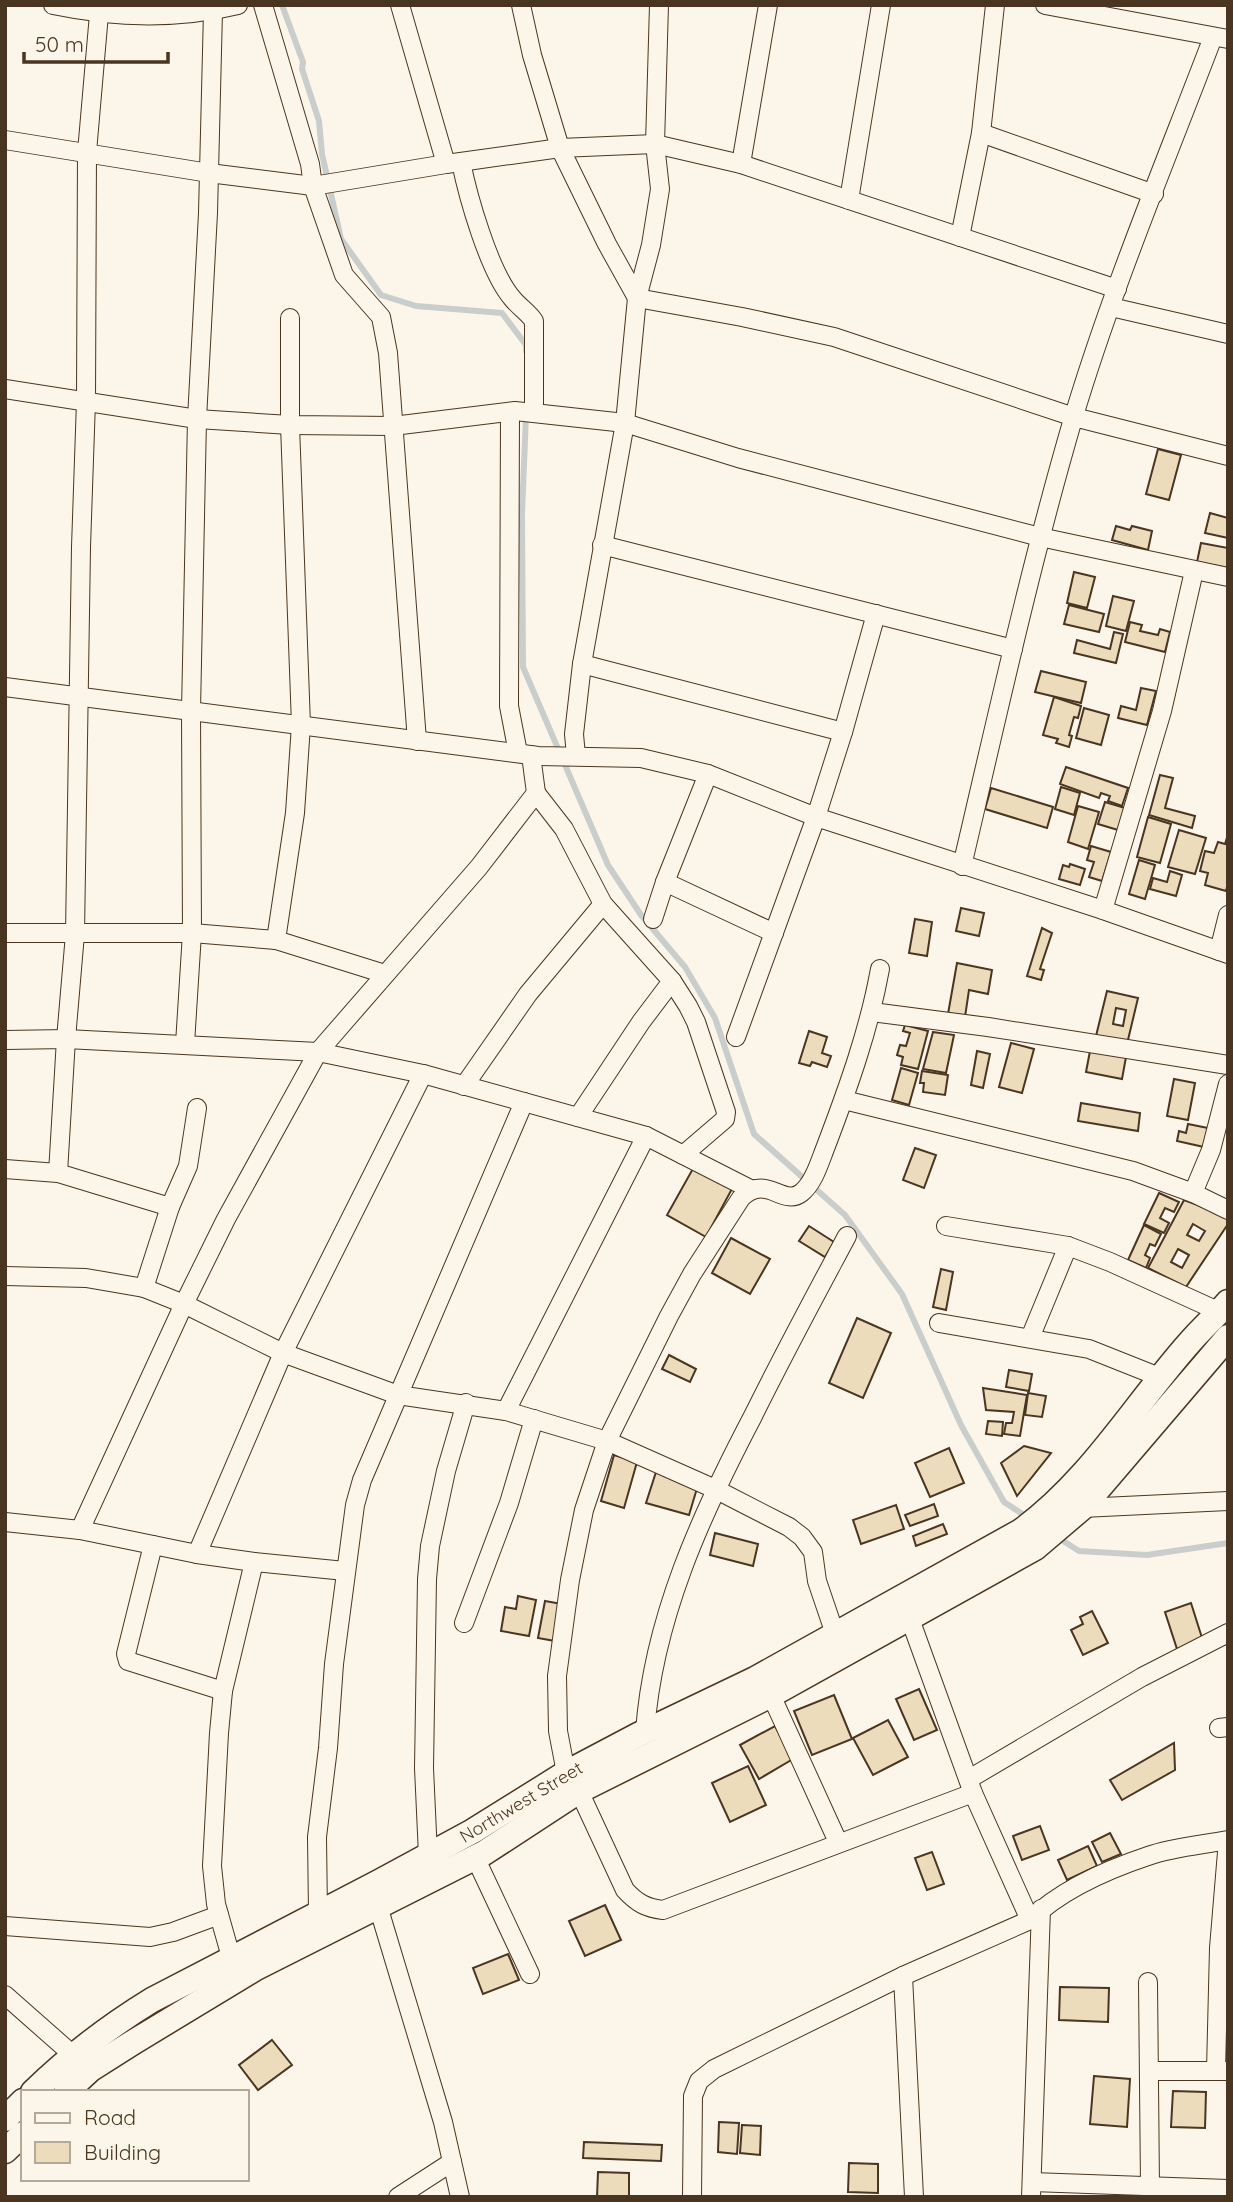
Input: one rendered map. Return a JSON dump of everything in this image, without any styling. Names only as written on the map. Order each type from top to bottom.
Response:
[{"type":"main road","points":[[1028,1539],[1054,1519],[1162,1378],[1224,1307]]},
{"type":"main road","points":[[1054,1519],[1082,1508],[1228,1337]]},
{"type":"main road","name":"Northwest Street","points":[[68,2090],[101,2063],[223,1987],[475,1857],[573,1782],[645,1732],[755,1679],[835,1634],[1028,1539]]},
{"type":"main road","name":"Northwest Street","points":[[35,2090],[73,2055],[118,2021],[231,1957],[573,1782],[771,1695],[910,1619],[1028,1539]]},
{"type":"main road","points":[[5,2119],[21,2103]]},
{"type":"main road","points":[[5,2151],[21,2136]]},
{"type":"street","points":[[53,5],[168,16],[238,5]]},
{"type":"street","points":[[263,5],[310,164],[314,186],[344,275],[381,317],[383,324],[388,353],[417,741]]},
{"type":"street","points":[[400,5],[453,163],[501,279],[511,298],[534,321],[523,412],[509,706],[529,755],[536,793],[565,830],[603,904],[672,981],[696,1022],[726,1112],[725,1119],[683,1155]]},
{"type":"street","points":[[521,5],[535,65],[560,149],[637,298]]},
{"type":"street","points":[[574,756],[582,664],[625,423],[637,298],[660,189],[655,145],[659,5]]},
{"type":"street","points":[[741,164],[768,5]]},
{"type":"street","points":[[849,200],[881,5]]},
{"type":"street","points":[[960,237],[981,133],[995,5]]},
{"type":"street","points":[[962,866],[1040,537],[1074,417],[1111,307],[1154,194],[1220,38],[1045,5]]},
{"type":"street","points":[[58,1173],[75,934],[91,10]]},
{"type":"street","points":[[185,1044],[192,933],[191,711],[197,418],[209,173],[207,10]]},
{"type":"street","points":[[981,133],[1154,194]]},
{"type":"street","points":[[5,140],[209,173],[314,186],[560,149],[655,145],[741,164],[1118,289]]},
{"type":"street","points":[[637,298],[834,337],[1074,417],[1228,456]]},
{"type":"street","points":[[1111,307],[1228,334]]},
{"type":"street","points":[[276,940],[295,813],[301,725],[290,425],[290,318]]},
{"type":"street","points":[[5,389],[197,418],[290,425],[393,426],[523,412],[625,423],[738,458],[1040,537],[1228,577]]},
{"type":"street","points":[[602,545],[1013,649]]},
{"type":"street","points":[[1103,910],[1162,710],[1194,570]]},
{"type":"street","points":[[736,1037],[816,817],[876,614]]},
{"type":"street","points":[[582,664],[843,732]]},
{"type":"street","points":[[5,687],[529,755],[641,758],[708,774],[816,817],[1103,910],[1223,953],[1228,915]]},
{"type":"street","points":[[653,919],[708,774]]},
{"type":"street","points":[[80,1530],[226,1219],[318,1052],[479,867],[536,793]]},
{"type":"street","points":[[665,882],[774,933]]},
{"type":"street","points":[[464,1086],[528,994],[603,904]]},
{"type":"street","points":[[5,933],[192,933],[276,940],[385,974]]},
{"type":"street","points":[[5,1040],[66,1039],[318,1052],[423,1074],[646,1136],[750,1189],[760,1188],[792,1197],[808,1184],[844,1100],[872,1012],[880,969]]},
{"type":"street","points":[[578,1116],[672,981]]},
{"type":"street","points":[[872,1012],[988,1027],[1228,1065]]},
{"type":"street","points":[[198,1554],[284,1353],[423,1074]]},
{"type":"street","points":[[1194,1194],[1212,1150],[1228,1084]]},
{"type":"street","points":[[844,1100],[1133,1171],[1228,1210]]},
{"type":"street","points":[[318,1913],[317,1837],[328,1748],[334,1664],[355,1505],[362,1480],[524,1102]]},
{"type":"street","points":[[144,1288],[170,1207],[188,1166],[197,1108]]},
{"type":"street","points":[[506,1411],[646,1136]]},
{"type":"street","points":[[5,1169],[58,1173],[170,1207]]},
{"type":"street","points":[[750,1189],[741,1198],[692,1274],[607,1441],[584,1510],[561,1644],[557,1676],[558,1731],[573,1782],[625,1890],[635,1901],[647,1909],[663,1910],[838,1842],[971,1786],[1142,1678],[1228,1633]]},
{"type":"street","points":[[946,1226],[1068,1246],[1224,1307]]},
{"type":"street","points":[[645,1732],[648,1693],[669,1607],[715,1489],[847,1236]]},
{"type":"street","points":[[1030,1338],[1068,1246]]},
{"type":"street","points":[[5,1276],[86,1278],[144,1288],[184,1304],[284,1353],[398,1395],[506,1411],[607,1441],[715,1489],[789,1527],[802,1537],[813,1552],[817,1581],[835,1634]]},
{"type":"street","points":[[939,1323],[1089,1349],[1162,1378]]},
{"type":"street","points":[[428,1855],[424,1768],[428,1568],[446,1471],[466,1404]]},
{"type":"street","points":[[464,1623],[509,1503],[534,1419]]},
{"type":"street","points":[[1082,1508],[1228,1501]]},
{"type":"street","points":[[5,1522],[80,1530],[198,1554],[345,1571]]},
{"type":"street","points":[[153,1545],[126,1654],[128,1661],[223,1691]]},
{"type":"street","points":[[231,1957],[219,1915],[212,1866],[219,1733],[223,1691],[254,1562]]},
{"type":"street","points":[[910,1619],[971,1786],[1036,1915],[1032,2190],[1150,2186],[1228,2189]]},
{"type":"street","points":[[771,1695],[838,1842]]},
{"type":"street","points":[[692,2197],[693,2096],[699,2081],[713,2069],[903,1976],[1036,1915],[1078,1885],[1150,1855],[1228,1840],[1219,1948],[1222,2071],[1149,2071]]},
{"type":"street","points":[[475,1857],[530,1974]]},
{"type":"street","points":[[378,1906],[443,2122],[460,2197]]},
{"type":"street","points":[[5,1926],[150,1937],[173,1932],[219,1915]]},
{"type":"street","points":[[903,1976],[914,2197]]},
{"type":"street","points":[[1148,1982],[1150,2186]]},
{"type":"street","points":[[5,1995],[73,2055]]},
{"type":"street","points":[[398,2197],[452,2162]]},
{"type":"building","points":[[1158,449],[1181,455],[1169,500],[1146,494]]},
{"type":"building","points":[[1210,513],[1228,518],[1228,538],[1205,533]]},
{"type":"building","points":[[1116,526],[1130,530],[1132,526],[1152,531],[1148,550],[1112,540]]},
{"type":"building","points":[[1201,543],[1228,548],[1228,568],[1197,562]]},
{"type":"building","points":[[1074,572],[1095,577],[1087,608],[1067,603]]},
{"type":"building","points":[[1113,596],[1134,601],[1126,631],[1106,626]]},
{"type":"building","points":[[1069,605],[1104,614],[1099,632],[1064,624]]},
{"type":"building","points":[[1130,622],[1142,625],[1140,631],[1158,635],[1160,629],[1170,632],[1165,652],[1125,642]]},
{"type":"building","points":[[1114,632],[1123,634],[1116,663],[1074,653],[1077,640],[1110,649]]},
{"type":"building","points":[[1041,671],[1086,682],[1081,703],[1035,692]]},
{"type":"building","points":[[1141,688],[1156,691],[1147,725],[1118,718],[1121,706],[1136,710]]},
{"type":"building","points":[[1054,697],[1081,706],[1078,718],[1074,717],[1069,747],[1056,743],[1058,739],[1043,735]]},
{"type":"building","points":[[1084,708],[1109,715],[1101,745],[1076,738]]},
{"type":"building","points":[[1066,767],[1128,788],[1122,806],[1108,801],[1110,796],[1101,793],[1099,798],[1060,784]]},
{"type":"building","points":[[1160,775],[1173,778],[1165,808],[1195,816],[1192,828],[1149,815]]},
{"type":"building","points":[[1061,787],[1080,793],[1074,815],[1055,809]]},
{"type":"building","points":[[991,788],[1053,807],[1047,828],[985,809]]},
{"type":"building","points":[[1105,802],[1125,808],[1118,830],[1098,824]]},
{"type":"building","points":[[1078,806],[1099,812],[1088,849],[1068,842]]},
{"type":"building","points":[[1148,817],[1171,824],[1160,863],[1137,857]]},
{"type":"building","points":[[1179,830],[1206,838],[1195,874],[1168,867]]},
{"type":"building","points":[[1228,834],[1226,891],[1205,885],[1208,873],[1200,871],[1205,851],[1214,853],[1218,842],[1225,844]]},
{"type":"building","points":[[1091,846],[1111,852],[1102,881],[1089,877],[1094,862],[1087,860]]},
{"type":"building","points":[[1139,860],[1155,865],[1145,899],[1129,894]]},
{"type":"building","points":[[1070,864],[1085,869],[1080,885],[1059,879],[1063,865],[1069,867]]},
{"type":"building","points":[[1170,871],[1182,875],[1176,896],[1150,889],[1153,878],[1167,882]]},
{"type":"building","points":[[961,908],[984,913],[979,936],[956,931]]},
{"type":"building","points":[[915,919],[932,922],[927,956],[909,953]]},
{"type":"building","points":[[1042,928],[1052,933],[1040,969],[1044,970],[1041,980],[1027,976]]},
{"type":"building","points":[[957,963],[992,970],[988,994],[969,990],[965,1017],[948,1014]]},
{"type":"building","points":[[1107,991],[1138,998],[1127,1044],[1096,1036]],"holes":[[[1116,1008],[1126,1010],[1123,1026],[1113,1024]]]},
{"type":"building","points":[[905,1025],[928,1031],[918,1069],[901,1065],[903,1057],[897,1055],[900,1045],[906,1046],[910,1033],[903,1031]]},
{"type":"building","points":[[809,1031],[827,1037],[822,1053],[831,1056],[827,1067],[812,1062],[810,1066],[799,1063]]},
{"type":"building","points":[[933,1032],[954,1035],[946,1073],[923,1069]]},
{"type":"building","points":[[1011,1043],[1034,1049],[1022,1093],[999,1087]]},
{"type":"building","points":[[977,1051],[990,1054],[983,1088],[971,1085]]},
{"type":"building","points":[[1090,1051],[1126,1057],[1122,1079],[1086,1072]]},
{"type":"building","points":[[901,1068],[918,1073],[909,1105],[892,1100]]},
{"type":"building","points":[[922,1071],[948,1075],[945,1095],[923,1092],[924,1083],[920,1083]]},
{"type":"building","points":[[1174,1079],[1195,1083],[1188,1120],[1167,1116]]},
{"type":"building","points":[[1081,1103],[1140,1113],[1138,1131],[1078,1121]]},
{"type":"building","points":[[1188,1124],[1208,1128],[1204,1147],[1177,1141],[1179,1131],[1186,1133]]},
{"type":"building","points":[[915,1148],[936,1155],[924,1188],[903,1180]]},
{"type":"building","points":[[695,1165],[733,1187],[706,1237],[667,1215]]},
{"type":"building","points":[[1159,1193],[1179,1202],[1174,1212],[1165,1208],[1160,1218],[1169,1223],[1164,1233],[1144,1224]]},
{"type":"building","points":[[1184,1200],[1228,1216],[1228,1224],[1186,1287],[1148,1268]],"holes":[[[1193,1224],[1205,1231],[1199,1241],[1187,1235]],[[1178,1249],[1189,1255],[1182,1268],[1171,1262]]]},
{"type":"building","points":[[1144,1225],[1161,1234],[1155,1246],[1150,1244],[1145,1255],[1150,1258],[1146,1268],[1128,1260]]},
{"type":"building","points":[[809,1226],[834,1242],[825,1257],[799,1241]]},
{"type":"building","points":[[731,1238],[770,1259],[750,1294],[712,1273]]},
{"type":"building","points":[[941,1269],[953,1272],[946,1310],[933,1307]]},
{"type":"building","points":[[857,1318],[891,1333],[863,1398],[829,1383]]},
{"type":"building","points":[[669,1355],[696,1369],[690,1382],[662,1369]]},
{"type":"building","points":[[1009,1370],[1032,1374],[1029,1391],[1006,1387]]},
{"type":"building","points":[[983,1388],[1027,1395],[1020,1436],[1004,1434],[1006,1423],[1012,1423],[1014,1412],[986,1410]]},
{"type":"building","points":[[1028,1393],[1046,1396],[1042,1417],[1025,1415]]},
{"type":"building","points":[[988,1421],[1003,1422],[1002,1436],[986,1434]]},
{"type":"building","points":[[1024,1446],[1051,1453],[1017,1496],[1001,1463]]},
{"type":"building","points":[[949,1448],[964,1483],[930,1497],[915,1463]]},
{"type":"building","points":[[614,1455],[637,1462],[624,1508],[601,1501]]},
{"type":"building","points":[[656,1472],[698,1485],[689,1515],[646,1503]]},
{"type":"building","points":[[934,1504],[938,1516],[910,1526],[905,1515]]},
{"type":"building","points":[[896,1505],[904,1529],[861,1544],[853,1520]]},
{"type":"building","points":[[943,1524],[947,1534],[916,1546],[913,1536]]},
{"type":"building","points":[[715,1533],[758,1544],[753,1566],[710,1555]]},
{"type":"building","points":[[518,1596],[536,1600],[529,1636],[501,1631],[505,1607],[516,1609]]},
{"type":"building","points":[[545,1601],[562,1604],[555,1641],[538,1638]]},
{"type":"building","points":[[1191,1603],[1203,1641],[1177,1649],[1165,1612]]},
{"type":"building","points":[[1092,1611],[1108,1643],[1083,1655],[1071,1630],[1083,1624],[1080,1617]]},
{"type":"building","points":[[919,1689],[937,1730],[914,1740],[896,1699]]},
{"type":"building","points":[[834,1695],[852,1739],[812,1755],[794,1711]]},
{"type":"building","points":[[888,1720],[908,1757],[873,1775],[853,1738]]},
{"type":"building","points":[[775,1726],[793,1759],[759,1779],[740,1745]]},
{"type":"building","points":[[1174,1743],[1175,1770],[1122,1800],[1110,1780]]},
{"type":"building","points":[[748,1766],[766,1805],[730,1822],[712,1783]]},
{"type":"building","points":[[1040,1826],[1049,1850],[1022,1860],[1013,1836]]},
{"type":"building","points":[[1110,1833],[1121,1854],[1102,1862],[1092,1842]]},
{"type":"building","points":[[1088,1846],[1097,1866],[1067,1880],[1058,1860]]},
{"type":"building","points":[[932,1852],[944,1884],[927,1890],[915,1858]]},
{"type":"building","points":[[605,1905],[621,1940],[585,1956],[569,1921]]},
{"type":"building","points":[[508,1954],[519,1980],[483,1994],[473,1968]]},
{"type":"building","points":[[1060,1987],[1109,1988],[1108,2022],[1059,2020]]},
{"type":"building","points":[[272,2040],[292,2065],[258,2090],[239,2065]]},
{"type":"building","points":[[1094,2076],[1130,2079],[1127,2127],[1090,2124]]},
{"type":"building","points":[[1173,2091],[1206,2092],[1205,2128],[1171,2127]]},
{"type":"building","points":[[719,2122],[739,2123],[737,2154],[718,2152]]},
{"type":"building","points":[[742,2125],[761,2126],[760,2155],[740,2153]]},
{"type":"building","points":[[584,2142],[662,2145],[661,2161],[583,2158]]},
{"type":"building","points":[[849,2163],[878,2164],[878,2193],[848,2192]]},
{"type":"building","points":[[598,2172],[629,2173],[629,2197],[597,2197]]},
{"type":"waterway","points":[[282,5],[303,62],[302,69],[319,121],[322,154],[341,239],[381,295],[416,306],[502,313],[526,345],[526,351]]},
{"type":"waterway","points":[[526,415],[522,514],[523,667],[608,865],[641,915],[685,967],[715,1018],[754,1134],[845,1215],[902,1294],[961,1425],[1004,1502],[1027,1517]]},
{"type":"waterway","points":[[1057,1537],[1079,1551],[1147,1555],[1228,1543]]}]
